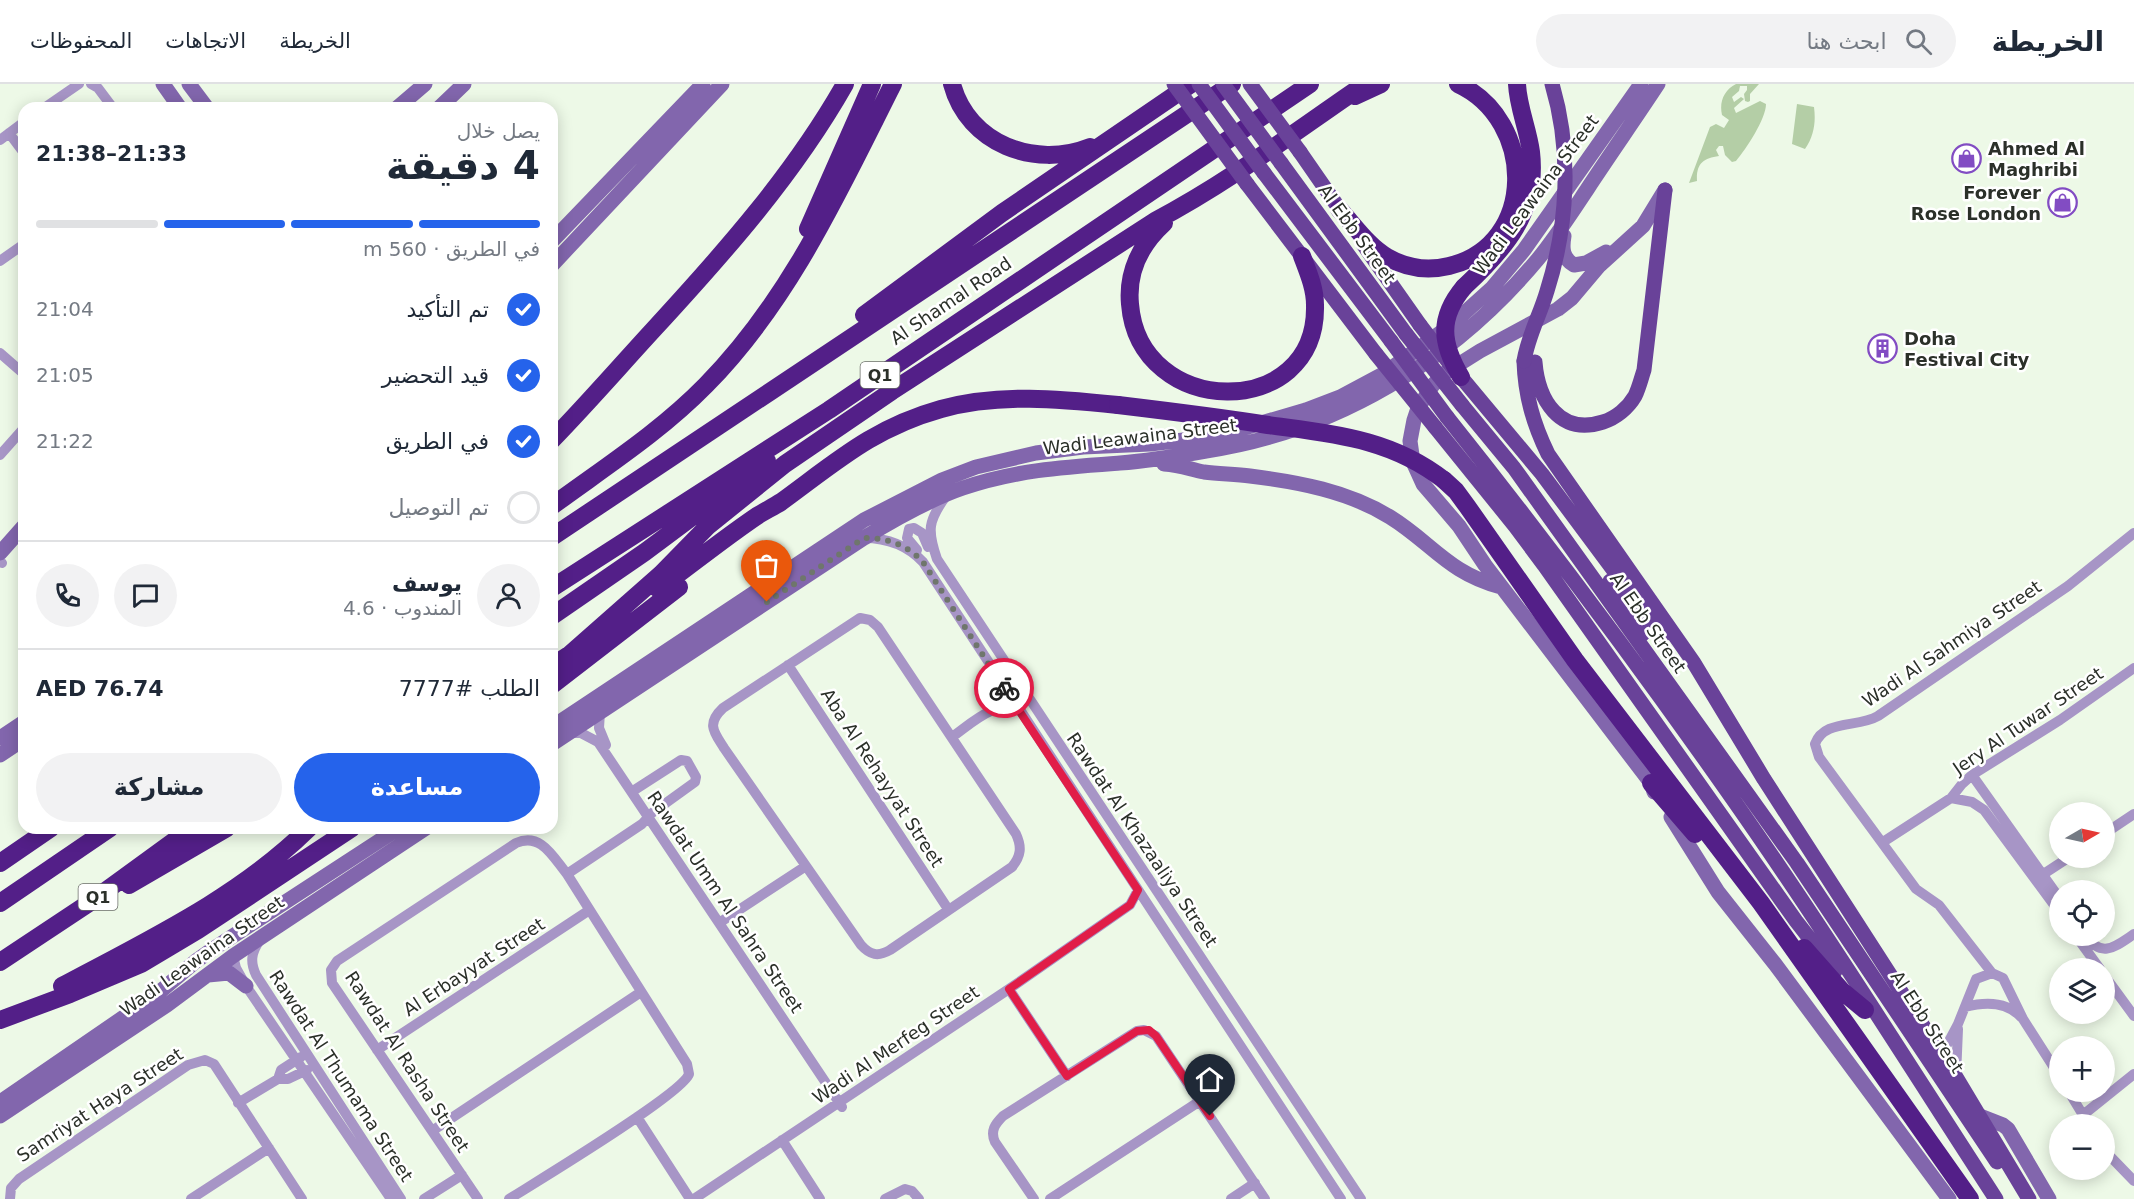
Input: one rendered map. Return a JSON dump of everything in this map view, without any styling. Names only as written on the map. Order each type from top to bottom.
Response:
[{"type":"highway","points":[[558,434],[726,248],[778,184],[845,84]]},
{"type":"highway","points":[[786,284],[820,199],[872,84]]},
{"type":"highway","points":[[558,502],[648,437],[692,399],[740,348],[786,284],[820,229],[893,84]]},
{"type":"highway","points":[[952,84],[958,100],[975,125],[995,141],[1017,152],[1042,156],[1056,154],[1085,149],[1108,139]]},
{"type":"highway","points":[[807,366],[864,315],[1002,213],[1191,84]]},
{"type":"highway","name":"Al Shamal Road","points":[[558,533],[1232,84]]},
{"type":"highway","name":"Al Shamal Road","points":[[558,584],[812,420],[1310,84]]},
{"type":"highway","points":[[568,656],[661,574],[708,526],[784,464],[892,391],[1155,221],[1183,206],[1365,84]]},
{"type":"highway","points":[[1331,107],[1381,84]]},
{"type":"highway","points":[[1340,209],[1379,252],[1412,267],[1430,269],[1454,265],[1469,259],[1492,241],[1502,228],[1514,200],[1516,163],[1508,133],[1494,112],[1475,93],[1458,84]]},
{"type":"highway","points":[[1461,377],[1446,348],[1444,336],[1450,308],[1464,287],[1492,261],[1510,239],[1521,216],[1532,175],[1531,153],[1517,84]]},
{"type":"highway","points":[[1183,206],[1160,227],[1144,246],[1133,272],[1129,299],[1133,327],[1147,352],[1165,372],[1189,386],[1213,392],[1236,392],[1262,386],[1288,371],[1305,348],[1315,314],[1314,290],[1302,256]]},
{"type":"highway","points":[[558,681],[724,552],[779,503],[831,463],[868,439],[894,426],[943,409],[995,400],[1065,399],[1195,414],[1357,439],[1390,448],[1425,465],[1456,491],[1575,660],[1761,903],[1970,1199]]},
{"type":"highway","points":[[558,612],[645,552],[747,477],[812,420]]},
{"type":"highway","points":[[558,662],[758,515],[779,503]]},
{"type":"highway","points":[[1651,783],[1757,909],[1779,930]]},
{"type":"highway","points":[[0,862],[42,834]]},
{"type":"highway","points":[[0,903],[101,834]]},
{"type":"highway","name":"Q1","points":[[0,962],[89,903],[184,834]]},
{"type":"highway","points":[[89,903],[155,872],[217,834]]},
{"type":"highway","points":[[0,1020],[161,933],[222,896],[266,866],[302,834]]},
{"type":"highway","points":[[0,1020],[43,1005],[141,963],[198,930],[343,834]]},
{"type":"highway","points":[[1761,903],[1842,991],[1865,1010]]},
{"type":"main road","points":[[163,84],[176,102]]},
{"type":"main road","points":[[189,84],[200,102]]},
{"type":"main road","points":[[404,102],[425,84]]},
{"type":"main road","points":[[445,102],[464,84]]},
{"type":"main road","points":[[558,235],[703,84]]},
{"type":"main road","points":[[558,259],[722,84]]},
{"type":"main road","points":[[1174,84],[1376,354],[1441,422],[1796,921],[1865,1010],[1887,1032]]},
{"type":"main road","name":"Al Ebb Street","points":[[1199,84],[1391,341],[1441,422],[1539,534],[1708,764],[1783,873],[1996,1199]]},
{"type":"main road","name":"Al Ebb Street","points":[[1223,84],[1406,334],[1514,468],[1680,703],[1797,863],[2021,1199]]},
{"type":"main road","points":[[1250,84],[1420,325],[1542,474],[1641,608],[1666,638],[1694,663]]},
{"type":"main road","points":[[1552,84],[1563,143],[1565,205],[1560,243],[1539,316],[1527,345],[1529,361],[1545,400],[1558,416],[1568,422],[1581,425],[1600,423],[1618,415],[1634,398],[1644,370],[1665,190],[1643,226],[1634,236],[1586,263],[1574,265],[1566,260],[1563,250],[1568,217]]},
{"type":"main road","name":"Wadi Leawaina Street","points":[[558,723],[864,520],[942,480],[976,467],[1035,453],[1217,436],[1306,410],[1340,397],[1383,374],[1451,325],[1492,288],[1524,250],[1641,84]]},
{"type":"main road","name":"Wadi Leawaina Street","points":[[558,740],[864,538],[898,517],[948,493],[984,482],[1059,466],[1122,463],[1208,451],[1240,444],[1323,420],[1362,402],[1421,366],[1479,320],[1539,258],[1658,84]]},
{"type":"main road","points":[[1622,244],[1599,266],[1572,298],[1558,309],[1471,356],[1445,373],[1424,398],[1414,420],[1410,436],[1411,450],[1418,475],[1433,497],[1459,526],[1501,587],[1651,783],[1655,795],[1677,825],[1718,892],[1775,964],[1949,1199]]},
{"type":"main road","points":[[558,422],[621,356],[654,330]]},
{"type":"main road","points":[[1529,361],[1525,382],[1529,404],[1536,429],[1548,454],[1694,663],[1764,779],[1956,1077],[2029,1199]]},
{"type":"main road","points":[[1122,463],[1181,465],[1205,472],[1252,476],[1340,494],[1367,504],[1392,518],[1459,570],[1501,587]]},
{"type":"main road","points":[[1584,531],[1589,548],[1656,654],[1680,703]]},
{"type":"main road","points":[[0,561],[18,535]]},
{"type":"main road","points":[[0,561],[18,544]]},
{"type":"main road","points":[[0,738],[18,726]]},
{"type":"main road","points":[[0,755],[18,743]]},
{"type":"main road","name":"Wadi Leawaina Street","points":[[0,1102],[156,995],[204,955],[390,834]]},
{"type":"main road","name":"Wadi Leawaina Street","points":[[0,1116],[156,1013],[233,956],[417,834]]},
{"type":"main road","points":[[233,956],[234,949],[240,940],[366,850]]},
{"type":"main road","points":[[205,976],[219,972],[230,973],[246,986]]},
{"type":"main road","points":[[1980,1116],[2008,1129],[2049,1199]]},
{"type":"street","points":[[53,102],[79,84]]},
{"type":"street","points":[[91,84],[98,88],[108,102]]},
{"type":"street","points":[[18,127],[5,137],[18,148]]},
{"type":"street","points":[[0,261],[18,248]]},
{"type":"street","points":[[0,353],[18,369]]},
{"type":"street","points":[[0,455],[18,435]]},
{"type":"street","name":"Rawdat Al Khazaaliya Street","points":[[948,493],[934,513],[930,525],[930,538],[937,560],[1361,1199]]},
{"type":"street","points":[[928,569],[907,538],[909,529],[919,529],[937,560]]},
{"type":"street","name":"Wadi Al Sahmiya Street","points":[[2049,1060],[2024,1020],[2006,981],[2000,975],[1992,973],[1939,905],[1916,889],[1816,752],[1815,744],[1821,733],[1834,727],[1861,723],[1874,718],[2068,586],[2134,533]]},
{"type":"street","name":"Rawdat Al Khazaaliya Street","points":[[864,538],[880,539],[904,546],[918,556],[928,569],[1341,1199]]},
{"type":"street","points":[[861,618],[870,620],[878,627],[952,737],[1016,834],[1021,850],[1019,859],[1012,867],[890,950],[872,954],[861,945],[806,866],[724,748],[712,724],[723,708],[861,618]]},
{"type":"street","name":"Aba Al Rehayyat Street","points":[[788,665],[948,909]]},
{"type":"street","name":"Jery Al Tuwar Street","points":[[1883,842],[1951,798],[1972,775],[2060,720],[2134,668]]},
{"type":"street","points":[[993,710],[1000,700],[1002,684]]},
{"type":"street","points":[[952,737],[993,710],[1006,707],[1020,711]]},
{"type":"street","name":"Rawdat Umm Al Sahra Street","points":[[600,712],[599,728],[602,738],[636,789],[650,815]]},
{"type":"street","name":"Rawdat Umm Al Sahra Street","points":[[569,733],[581,733],[598,742],[650,815],[842,1103]]},
{"type":"street","points":[[567,874],[695,782],[696,777],[687,761],[681,760],[636,789]]},
{"type":"street","points":[[1972,775],[2049,884]]},
{"type":"street","points":[[1951,798],[1965,799],[1984,810],[2049,898]]},
{"type":"street","points":[[2115,827],[2134,814]]},
{"type":"street","name":"Rawdat Al Rasha Street","points":[[478,1199],[332,983],[331,970],[337,961],[523,840],[534,840],[544,845],[567,874],[588,911],[687,1064],[688,1074],[682,1085],[637,1117],[509,1199]]},
{"type":"street","points":[[721,922],[806,866]]},
{"type":"street","points":[[2042,875],[2053,868]]},
{"type":"street","name":"Wadi Al Merfeg Street","points":[[1010,992],[1130,905],[1138,890]]},
{"type":"street","name":"Wadi Al Merfeg Street","points":[[704,1199],[784,1142],[1131,910],[1149,909]]},
{"type":"street","name":"Al Erbayyat Street","points":[[377,1050],[588,911]]},
{"type":"street","points":[[2095,946],[2106,949],[2116,946],[2134,934]]},
{"type":"street","name":"Rawdat Al Thumama Street","points":[[261,938],[252,953],[252,967],[308,1069],[391,1199]]},
{"type":"street","name":"Rawdat Al Thumama Street","points":[[233,956],[236,968],[246,986],[301,1057]]},
{"type":"street","points":[[1941,1056],[1958,1024],[1976,979],[1992,973]]},
{"type":"street","points":[[2115,990],[2134,1016]]},
{"type":"street","points":[[432,1131],[641,992]]},
{"type":"street","points":[[1010,992],[1067,1076]]},
{"type":"street","name":"Wadi Al Sahmiya Street","points":[[1965,1007],[1992,1003],[2011,1009],[2024,1020]]},
{"type":"street","points":[[1956,1077],[1958,1024]]},
{"type":"street","points":[[1034,1199],[995,1142],[993,1130],[1003,1116],[1137,1031],[1144,1029],[1156,1036],[1265,1199]]},
{"type":"street","points":[[278,1079],[281,1070],[301,1057]]},
{"type":"street","name":"Samriyat Haya Street","points":[[10,1199],[11,1188],[19,1179],[194,1062],[205,1060],[213,1064],[302,1199]]},
{"type":"street","points":[[238,1103],[278,1079],[288,1078],[308,1069]]},
{"type":"street","name":"Rawdat Al Thumama Street","points":[[308,1069],[401,1199]]},
{"type":"street","points":[[2092,1114],[2134,1074]]},
{"type":"street","points":[[1050,1199],[1200,1101]]},
{"type":"street","points":[[637,1117],[692,1199]]},
{"type":"street","points":[[784,1142],[820,1199]]},
{"type":"street","name":"Wadi Al Merfeg Street","points":[[692,1199],[784,1142]]},
{"type":"street","points":[[191,1199],[269,1148]]},
{"type":"street","points":[[2115,1161],[2134,1181]]},
{"type":"street","name":"Rawdat Al Rasha Street","points":[[424,1199],[464,1177]]},
{"type":"street","name":"Rawdat Al Rasha Street","points":[[436,1199],[464,1177]]},
{"type":"street","points":[[1231,1199],[1255,1183]]},
{"type":"street","points":[[885,1199],[905,1189],[912,1191],[919,1199]]},
{"type":"green space","points":[[1736,84],[1759,84],[1750,94],[1748,102],[1745,101],[1744,94],[1747,86],[1740,86],[1739,91],[1732,97],[1734,102],[1741,97],[1744,99],[1734,108],[1736,113],[1760,101],[1766,104],[1759,125],[1736,161],[1732,162],[1725,155],[1723,146],[1719,146],[1716,150],[1719,156],[1705,160],[1699,166],[1697,181],[1689,183],[1710,127],[1716,124],[1724,128],[1729,120],[1722,115],[1722,101],[1728,90]]},
{"type":"green space","points":[[1797,104],[1814,107],[1814,129],[1805,149],[1792,144]]},
{"type":"way so far","points":[[767,602],[864,538],[888,540],[904,546],[923,562],[1004,688]]},
{"type":"place","name":"Ahmed Al Maghribi","points":[[1967,159]]},
{"type":"place","name":"Forever Rose London","points":[[2062,203]]},
{"type":"place","name":"Doha Festival City","points":[[1883,349]]},
{"type":"route","points":[[1004,688],[1138,890],[1130,905],[1009,989],[1067,1076],[1137,1031],[1149,1030],[1156,1036],[1210,1116]]}]
